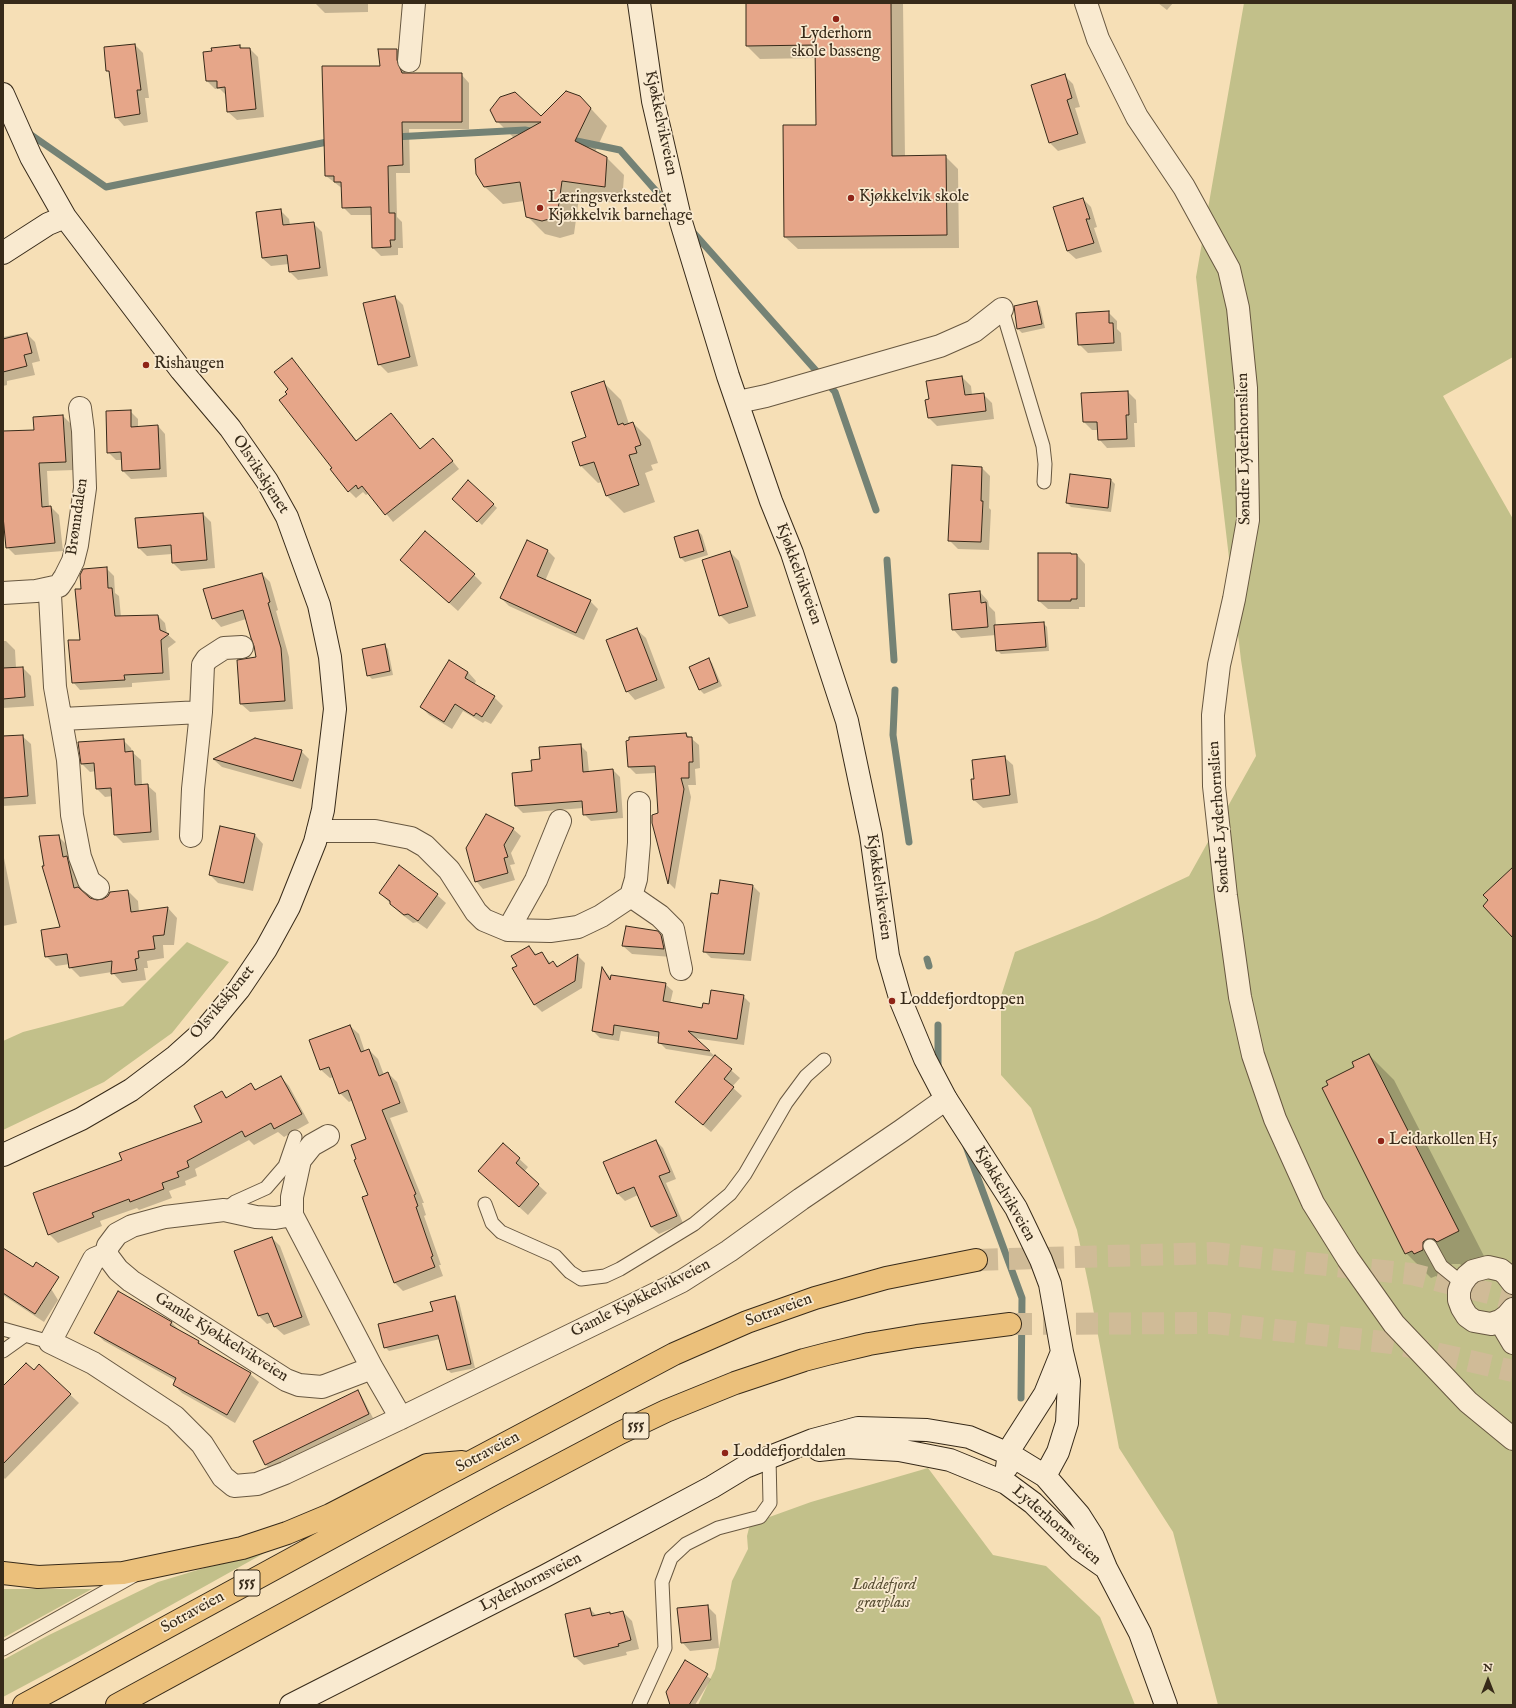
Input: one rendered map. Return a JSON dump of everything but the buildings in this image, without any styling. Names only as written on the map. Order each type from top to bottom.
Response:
[{"type":"highway","name":"Sotraveien","points":[[24,1705],[646,1368],[747,1322],[815,1298],[886,1278],[976,1260]]},
{"type":"highway","name":"555","points":[[117,1705],[499,1497],[620,1433],[666,1411],[735,1383],[827,1354],[869,1344],[917,1336],[1010,1324]]},
{"type":"highway","name":"555","points":[[3,1573],[38,1577],[123,1573],[242,1548],[288,1533],[330,1515],[427,1465],[471,1462]]},
{"type":"street","points":[[409,61],[414,3]]},
{"type":"street","name":"Kjøkkelvikveien","points":[[639,3],[653,101],[681,222],[728,376],[771,501],[800,575],[847,721],[871,835],[888,956],[899,994],[925,1059],[946,1099],[1016,1208],[1041,1260],[1050,1284],[1062,1352],[1069,1381],[1066,1423],[1058,1452],[1045,1476]]},
{"type":"street","name":"Søndre Lyderhornslien","points":[[1086,3],[1098,38],[1137,117],[1184,187],[1213,236],[1229,268],[1238,308],[1246,388],[1248,520],[1234,599],[1219,664],[1213,715],[1214,786],[1226,896],[1240,997],[1253,1055],[1275,1119],[1313,1203],[1348,1259],[1394,1324],[1468,1402],[1513,1439]]},
{"type":"street","name":"Olsvikskjenet","points":[[3,94],[31,157],[65,216],[181,370],[230,428],[267,481],[288,517],[319,605],[330,657],[335,710],[323,810],[315,842],[289,907],[266,950],[239,989],[205,1030],[176,1056],[131,1090],[81,1119],[3,1155]]},
{"type":"street","points":[[3,253],[48,224],[65,216]]},
{"type":"street","points":[[738,402],[766,396],[940,346],[974,330],[1002,309]]},
{"type":"street","name":"Brønndalen","points":[[3,593],[48,589],[59,586],[73,561],[77,545],[85,488],[83,431],[80,408]]},
{"type":"street","points":[[48,589],[50,595],[55,687],[68,760],[72,815],[80,857],[89,881],[98,888]]},
{"type":"street","points":[[191,836],[193,789],[201,712],[203,665],[207,659],[224,648],[242,647]]},
{"type":"street","points":[[62,720],[201,712]]},
{"type":"street","points":[[318,830],[375,831],[411,838],[425,846],[449,870],[476,912],[484,920],[508,930],[550,931],[578,927],[601,916],[631,896],[636,879],[639,843],[639,804]]},
{"type":"street","points":[[508,930],[536,880],[560,821]]},
{"type":"street","points":[[631,896],[660,916],[674,929],[681,969]]},
{"type":"street","name":"Gamle Kjøkkelvikveien","points":[[50,1342],[94,1363],[175,1417],[202,1444],[223,1476],[234,1486],[257,1484],[285,1473],[401,1418],[682,1281],[729,1252],[801,1199],[946,1099]]},
{"type":"street","points":[[328,1136],[312,1145],[300,1160],[292,1197],[292,1215],[372,1368],[401,1418]]},
{"type":"street","points":[[50,1342],[94,1259],[106,1254],[108,1246],[117,1234],[132,1226],[165,1217],[224,1210],[256,1217],[275,1218],[292,1215]]},
{"type":"street","name":"Gamle Kjøkkelvikveien","points":[[106,1254],[118,1270],[131,1281],[286,1380],[299,1385],[322,1387],[372,1368]]},
{"type":"street","points":[[1513,1282],[1501,1270],[1488,1267],[1473,1271],[1462,1283],[1459,1291],[1459,1300],[1462,1308],[1467,1316],[1474,1321],[1491,1324],[1506,1315],[1513,1343]]},
{"type":"street","points":[[1009,1454],[1012,1444],[1045,1394],[1062,1352]]},
{"type":"street","name":"Lyderhornsveien","points":[[291,1705],[545,1576],[712,1487],[745,1466],[813,1440],[858,1428],[927,1430],[969,1437],[1009,1454],[1045,1476],[1079,1515],[1093,1537],[1106,1568],[1140,1633],[1166,1705]]},
{"type":"street","name":"Lyderhornsveien","points":[[770,1457],[846,1447],[899,1450],[950,1460],[1006,1483],[1033,1503],[1079,1549],[1106,1568]]},
{"type":"street","name":"Lyderhornsveien","points":[[1006,1483],[1009,1454]]},
{"type":"street","name":"Lyderhornsveien","points":[[1006,1483],[1045,1476]]},
{"type":"lane","points":[[1002,309],[1043,446],[1045,464],[1044,482]]},
{"type":"lane","points":[[485,1204],[492,1223],[501,1232],[555,1256],[570,1272],[581,1279],[605,1276],[615,1272],[694,1224],[730,1194],[745,1174],[786,1103],[806,1076],[824,1060]]},
{"type":"lane","points":[[224,1210],[235,1202],[266,1188],[285,1166],[295,1137]]},
{"type":"lane","points":[[1430,1246],[1441,1266],[1462,1283]]},
{"type":"lane","name":"Gamle Kjøkkelvikveien","points":[[3,1329],[50,1342]]},
{"type":"lane","points":[[3,1351],[24,1336]]},
{"type":"lane","points":[[639,1705],[665,1648],[662,1582],[671,1558],[686,1544],[718,1528],[760,1517],[770,1503],[770,1457]]},
{"type":"lane","name":"555","points":[[3,1649],[141,1570]]},
{"type":"green space","points":[[1244,3],[1513,3],[1513,357],[1443,396],[1513,519],[1513,1705],[1218,1705],[1173,1532],[1119,1448],[1077,1230],[1031,1108],[1001,1075],[1001,996],[1015,952],[1097,919],[1189,876],[1256,756],[1241,660],[1196,277]]},
{"type":"green space","points":[[187,942],[229,962],[172,1033],[104,1082],[3,1130],[3,1041],[23,1032],[123,1006]]},
{"type":"green space","name":"Loddefjord gravplass","points":[[928,1468],[993,1555],[1046,1566],[1100,1617],[1135,1705],[698,1705],[715,1669],[732,1581],[748,1549],[747,1536],[750,1524],[811,1502]]},
{"type":"green space","points":[[277,1546],[3,1697],[3,1660],[49,1635],[158,1582]]},
{"type":"green space","points":[[3,1589],[92,1589],[3,1638]]},
{"type":"waterway","points":[[394,137],[525,130],[535,132]]},
{"type":"waterway","points":[[27,132],[106,187],[332,141]]},
{"type":"waterway","points":[[567,139],[620,150],[671,208]]},
{"type":"waterway","points":[[692,231],[835,392],[876,510]]},
{"type":"waterway","points":[[887,560],[894,660]]},
{"type":"waterway","points":[[895,690],[893,735],[909,842]]},
{"type":"waterway","points":[[927,959],[929,966]]},
{"type":"waterway","points":[[938,1025],[938,1069]]},
{"type":"waterway","points":[[966,1146],[1022,1298],[1021,1398]]},
{"type":"tunnel","points":[[976,1260],[1213,1253],[1412,1274],[1513,1299]]},
{"type":"tunnel","points":[[1010,1324],[1214,1323],[1392,1343],[1513,1371]]},
{"type":"place","name":"Lyderhorn skole basseng","points":[[836,19]]},
{"type":"place","name":"Kjøkkelvik skole","points":[[851,198]]},
{"type":"place","name":"Læringsverkstedet Kjøkkelvik barnehage","points":[[540,208]]},
{"type":"place","name":"Rishaugen","points":[[146,365]]},
{"type":"place","name":"Loddefjordtoppen","points":[[892,1001]]},
{"type":"place","name":"Leidarkollen H5","points":[[1381,1141]]},
{"type":"place","name":"Loddefjorddalen","points":[[725,1453]]}]
